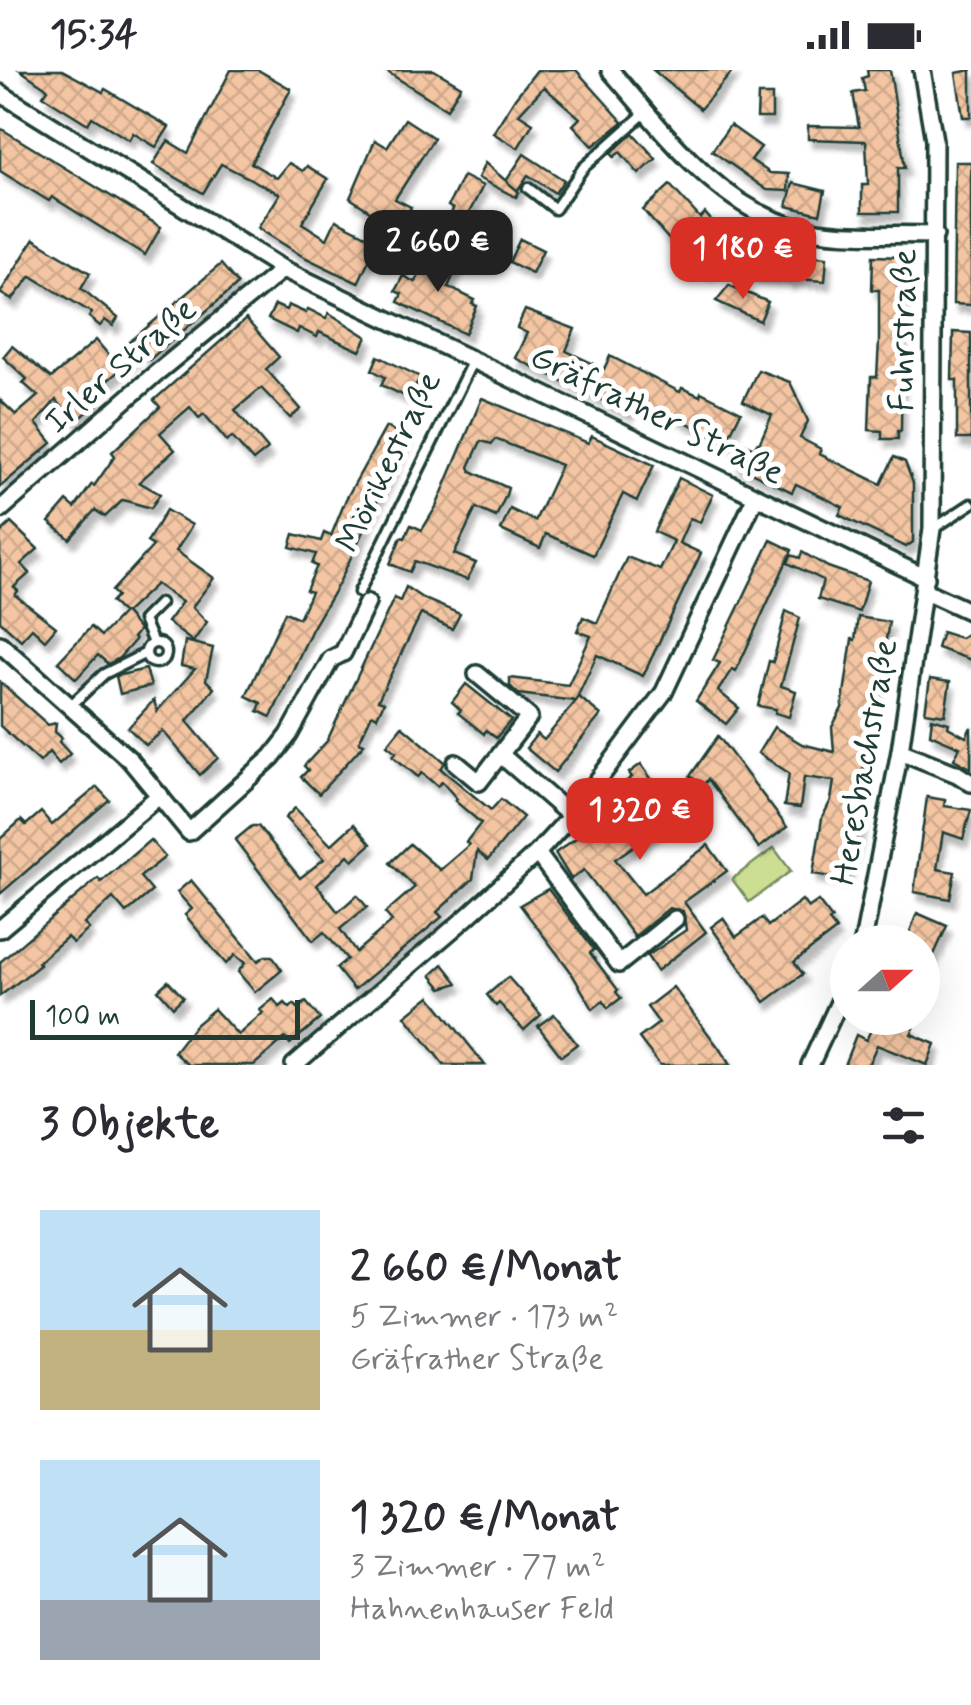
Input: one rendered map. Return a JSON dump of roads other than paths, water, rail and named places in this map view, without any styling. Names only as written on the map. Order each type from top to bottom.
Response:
[{"type":"street","points":[[610,70],[710,178],[736,200],[766,217],[829,232],[935,235]]},
{"type":"street","name":"Fuhrstraße","points":[[922,70],[934,140],[935,235],[932,529],[925,585]]},
{"type":"street","name":"Gräfrather Straße","points":[[0,93],[283,268],[755,498],[971,612]]},
{"type":"street","name":"Irler Straße","points":[[0,510],[283,268]]},
{"type":"street","points":[[294,1065],[536,853],[572,816],[664,692],[755,498]]},
{"type":"street","name":"Heresbachstraße","points":[[866,925],[900,751],[925,585]]},
{"type":"street","name":"Mörikestraße","points":[[160,795],[188,832],[272,757],[289,735],[331,659],[343,653],[363,597]]},
{"type":"street","points":[[0,644],[130,760],[160,795],[0,929]]},
{"type":"street","points":[[456,763],[479,782],[529,716],[477,674]]},
{"type":"street","points":[[900,751],[971,783]]},
{"type":"street","points":[[501,755],[572,816]]},
{"type":"street","points":[[536,853],[619,964],[675,918]]},
{"type":"street","points":[[810,1065],[830,1022]]},
{"type":"lane","points":[[528,188],[555,208],[583,168],[646,110]]},
{"type":"lane","name":"Mörikestraße","points":[[363,597],[474,360]]},
{"type":"lane","points":[[932,529],[971,504]]},
{"type":"lane","points":[[146,653],[154,663],[165,658],[165,648],[154,643],[144,620],[160,603]]},
{"type":"lane","points":[[70,706],[104,674],[146,653],[154,643]]}]
